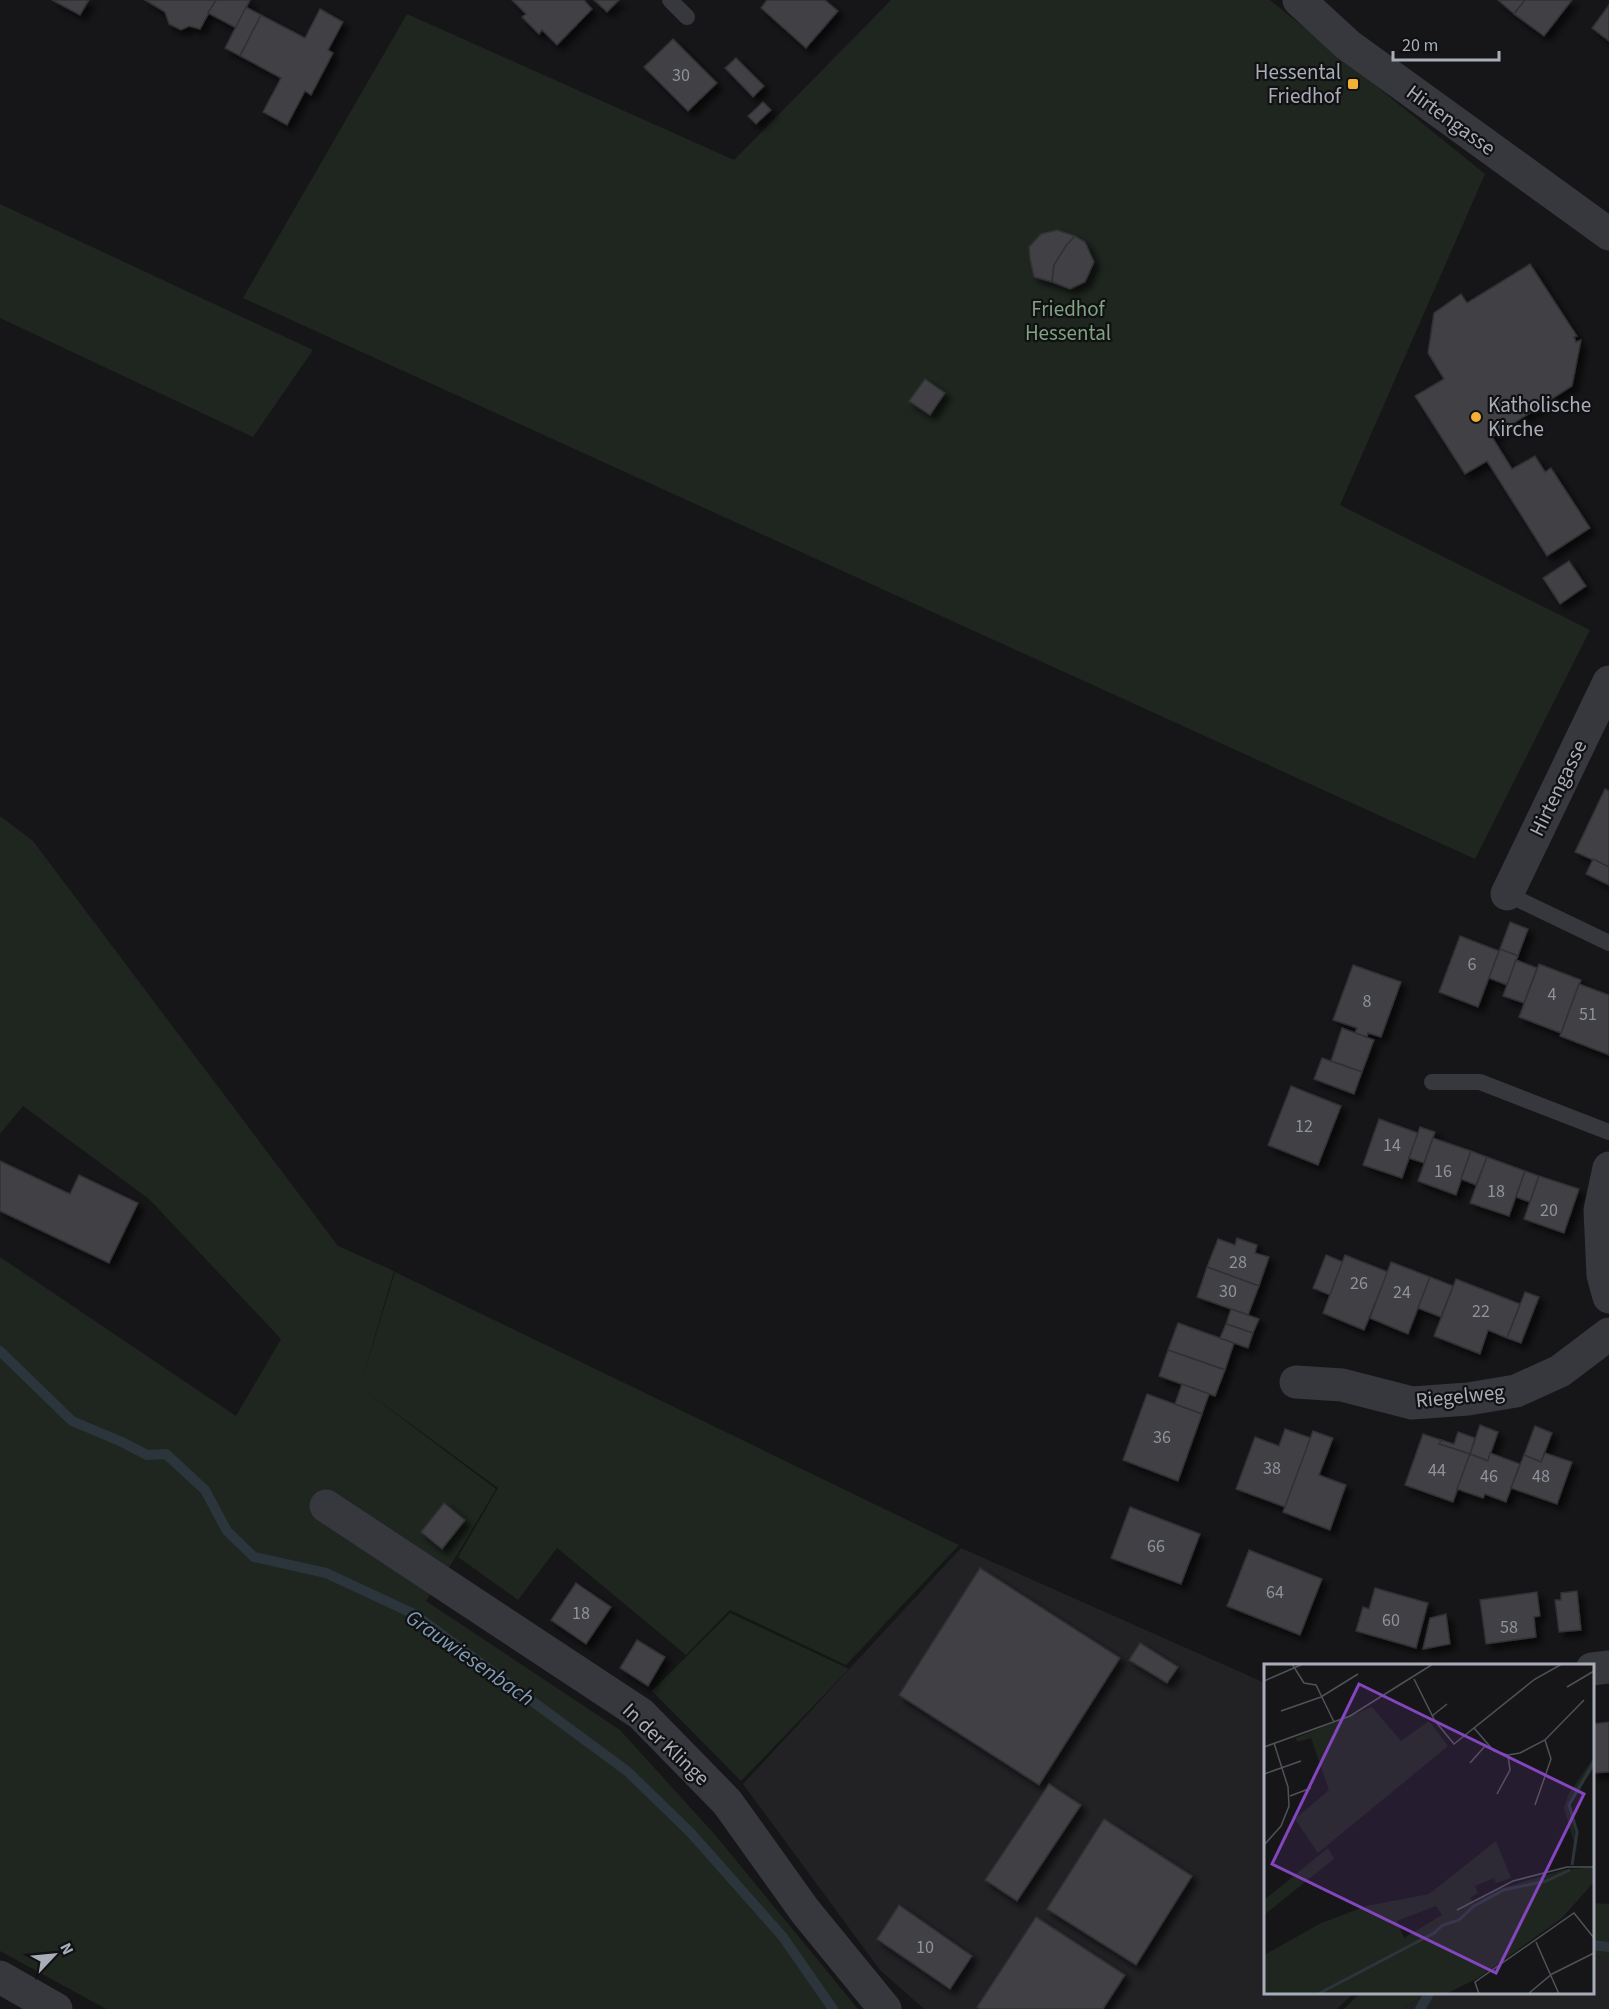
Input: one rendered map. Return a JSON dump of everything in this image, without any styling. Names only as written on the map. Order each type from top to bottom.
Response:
[{"type":"street","name":"Hirtengasse","points":[[1299,0],[1348,45],[1609,234]]},
{"type":"street","name":"Hirtengasse","points":[[1507,894],[1609,682]]},
{"type":"street","points":[[1609,1168],[1600,1210],[1603,1275],[1609,1297]]},
{"type":"street","name":"Riegelweg","points":[[1296,1382],[1342,1385],[1412,1403],[1468,1399],[1516,1390],[1560,1371],[1609,1334]]},
{"type":"street","name":"In der Klinge","points":[[326,1506],[641,1714],[727,1802],[805,1911],[885,2009]]},
{"type":"street","points":[[1594,1669],[1609,1667]]},
{"type":"street","points":[[0,1977],[56,2009]]},
{"type":"lane","points":[[670,0],[687,17]]},
{"type":"lane","points":[[1507,894],[1609,943]]},
{"type":"lane","points":[[1432,1082],[1480,1082],[1609,1132]]},
{"type":"shaded area","points":[[961,1548],[1264,1683],[1264,1994],[1353,1994],[1337,2009],[924,2009],[880,1970],[743,1784]]},
{"type":"shaded area","points":[[1594,1956],[1609,1959],[1609,2009],[1402,2009],[1426,1994],[1594,1994]]},
{"type":"green space","name":"Friedhof Hessental","points":[[891,0],[1270,0],[1485,174],[1340,505],[1590,630],[1475,859],[243,298],[407,14],[734,160]]},
{"type":"green space","points":[[0,204],[313,350],[253,437],[0,318]]},
{"type":"green space","points":[[0,816],[33,841],[338,1246],[394,1271],[361,1383],[395,1272],[959,1545],[846,1665],[730,1610],[686,1655],[557,1548],[518,1600],[458,1557],[498,1488],[360,1387],[496,1489],[457,1555],[426,1601],[620,1730],[716,1836],[858,2009],[106,2009],[0,1951],[0,1257],[236,1416],[281,1339],[149,1199],[23,1106],[0,1134]]},
{"type":"green space","points":[[730,1613],[849,1669],[741,1781],[652,1691]]},
{"type":"green space","points":[[1594,1903],[1609,1904],[1609,1959],[1594,1956]]},
{"type":"green space","points":[[1359,1994],[1426,1994],[1402,2009],[1344,2009]]},
{"type":"building","points":[[52,0],[89,0],[80,15]]},
{"type":"building","points":[[145,0],[216,0],[200,29],[189,26],[181,30],[169,24],[165,12]]},
{"type":"building","points":[[216,0],[250,0],[236,28],[208,13]]},
{"type":"building","points":[[512,0],[584,0],[592,9],[557,45],[542,30],[539,34],[522,17],[526,14]]},
{"type":"building","points":[[594,0],[619,0],[607,12]]},
{"type":"building","points":[[767,0],[825,0],[838,11],[806,48],[761,8]]},
{"type":"building","points":[[1498,0],[1525,0],[1514,14]]},
{"type":"building","points":[[1525,0],[1572,0],[1544,36],[1514,14]]},
{"type":"building","points":[[1609,5],[1609,41],[1592,28]]},
{"type":"building","points":[[246,7],[261,15],[240,56],[225,48]]},
{"type":"building","points":[[320,9],[343,22],[328,50],[333,53],[311,95],[305,91],[287,125],[263,112],[281,78],[240,56],[261,15],[305,38]]},
{"type":"building","points":[[673,39],[717,83],[688,111],[644,67]]},
{"type":"building","points":[[736,58],[764,86],[753,97],[725,68]]},
{"type":"building","points":[[763,102],[771,110],[756,124],[748,116]]},
{"type":"building","points":[[1057,230],[1075,236],[1054,265],[1052,282],[1034,277],[1029,247],[1041,234]]},
{"type":"building","points":[[1075,236],[1085,242],[1094,262],[1085,282],[1070,289],[1052,282],[1054,265]]},
{"type":"building","name":"Katholische Kirche","points":[[1530,264],[1577,336],[1574,337],[1576,342],[1581,340],[1572,386],[1492,437],[1512,469],[1535,456],[1545,472],[1551,468],[1590,528],[1547,556],[1487,461],[1465,474],[1415,396],[1444,379],[1428,353],[1434,313],[1461,294],[1467,303]]},
{"type":"building","points":[[925,379],[945,393],[930,415],[909,401]]},
{"type":"building","points":[[1569,561],[1586,586],[1560,604],[1543,578]]},
{"type":"building","points":[[1605,789],[1609,791],[1609,867],[1575,852]]},
{"type":"building","points":[[1593,859],[1609,867],[1609,885],[1586,874]]},
{"type":"building","points":[[1510,922],[1528,929],[1518,956],[1500,949]]},
{"type":"building","points":[[1460,936],[1499,951],[1478,1007],[1439,992]]},
{"type":"building","points":[[1500,949],[1518,956],[1507,985],[1489,978]]},
{"type":"building","points":[[1516,960],[1537,968],[1524,1003],[1503,996]]},
{"type":"building","points":[[1539,964],[1581,980],[1561,1033],[1519,1017]]},
{"type":"building","points":[[1353,965],[1401,982],[1381,1037],[1368,1033],[1367,1037],[1355,1033],[1357,1028],[1333,1020]]},
{"type":"building","points":[[1579,984],[1609,995],[1609,1055],[1560,1036]]},
{"type":"building","points":[[1342,1028],[1374,1040],[1362,1072],[1331,1061]]},
{"type":"building","points":[[1322,1058],[1362,1072],[1354,1094],[1314,1079]]},
{"type":"building","points":[[1291,1086],[1341,1106],[1318,1165],[1268,1145]]},
{"type":"building","points":[[1379,1119],[1418,1133],[1402,1178],[1363,1165]]},
{"type":"building","points":[[1420,1127],[1435,1132],[1424,1163],[1409,1158]]},
{"type":"building","points":[[1433,1138],[1471,1151],[1456,1195],[1418,1181]]},
{"type":"building","points":[[1471,1151],[1487,1157],[1476,1185],[1461,1179]]},
{"type":"building","points":[[1487,1157],[1525,1171],[1509,1216],[1470,1203]]},
{"type":"building","points":[[0,1161],[70,1194],[79,1175],[138,1203],[109,1263],[0,1211]]},
{"type":"building","points":[[1525,1171],[1539,1176],[1530,1202],[1516,1197]]},
{"type":"building","points":[[1539,1176],[1579,1189],[1564,1233],[1524,1219]]},
{"type":"building","points":[[1237,1238],[1257,1245],[1255,1253],[1269,1257],[1259,1286],[1207,1267],[1218,1239],[1235,1245]]},
{"type":"building","points":[[1326,1255],[1343,1262],[1330,1295],[1313,1288]]},
{"type":"building","points":[[1345,1255],[1388,1272],[1364,1330],[1323,1313]]},
{"type":"building","points":[[1391,1262],[1430,1277],[1408,1334],[1370,1318]]},
{"type":"building","points":[[1207,1267],[1259,1286],[1248,1315],[1197,1297]]},
{"type":"building","points":[[1430,1277],[1453,1286],[1441,1317],[1418,1308]]},
{"type":"building","points":[[1456,1279],[1520,1304],[1507,1338],[1488,1330],[1480,1354],[1434,1336]]},
{"type":"building","points":[[1525,1292],[1539,1297],[1521,1343],[1507,1338]]},
{"type":"building","points":[[1231,1309],[1259,1319],[1253,1333],[1226,1324]]},
{"type":"building","points":[[1178,1323],[1234,1343],[1225,1370],[1168,1350]]},
{"type":"building","points":[[1226,1324],[1253,1333],[1248,1348],[1220,1338]]},
{"type":"building","points":[[1168,1350],[1225,1370],[1215,1396],[1159,1376]]},
{"type":"building","points":[[1182,1384],[1209,1394],[1202,1414],[1175,1404]]},
{"type":"building","points":[[1147,1394],[1202,1414],[1178,1481],[1123,1460]]},
{"type":"building","points":[[1480,1425],[1498,1432],[1488,1461],[1470,1454]]},
{"type":"building","points":[[1535,1426],[1552,1433],[1541,1462],[1524,1455]]},
{"type":"building","points":[[1285,1429],[1311,1438],[1285,1507],[1236,1489],[1255,1437],[1279,1446]]},
{"type":"building","points":[[1313,1431],[1333,1438],[1319,1475],[1346,1485],[1330,1530],[1283,1512]]},
{"type":"building","points":[[1458,1432],[1475,1438],[1470,1454],[1439,1444],[1441,1440],[1454,1444]]},
{"type":"building","points":[[1423,1434],[1441,1440],[1439,1444],[1470,1454],[1453,1502],[1405,1485]]},
{"type":"building","points":[[1490,1453],[1520,1464],[1506,1502],[1485,1494],[1483,1498],[1457,1489],[1470,1454],[1488,1461]]},
{"type":"building","points":[[1545,1453],[1572,1462],[1557,1504],[1511,1488],[1524,1455],[1541,1462]]},
{"type":"building","points":[[444,1503],[465,1520],[442,1549],[421,1532]]},
{"type":"building","points":[[1130,1507],[1200,1534],[1181,1584],[1111,1558]]},
{"type":"building","points":[[1249,1550],[1322,1579],[1300,1635],[1227,1606]]},
{"type":"building","points":[[980,1568],[1120,1658],[1039,1785],[899,1695]]},
{"type":"building","points":[[576,1583],[611,1607],[586,1644],[551,1620]]},
{"type":"building","points":[[1375,1588],[1428,1603],[1416,1648],[1356,1631],[1363,1607],[1369,1609]]},
{"type":"building","points":[[1577,1591],[1581,1630],[1559,1632],[1555,1600],[1561,1600],[1561,1593]]},
{"type":"building","points":[[1537,1592],[1540,1616],[1534,1617],[1536,1637],[1486,1644],[1480,1600]]},
{"type":"building","points":[[1446,1614],[1450,1644],[1423,1649],[1430,1618]]},
{"type":"building","points":[[637,1640],[665,1657],[648,1686],[620,1668]]},
{"type":"building","points":[[1140,1643],[1178,1667],[1167,1683],[1129,1660]]},
{"type":"building","points":[[1609,1722],[1609,1772],[1594,1773],[1594,1724]]},
{"type":"building","points":[[1049,1784],[1081,1805],[1017,1901],[985,1880]]},
{"type":"building","points":[[1104,1819],[1192,1876],[1136,1965],[1047,1909]]},
{"type":"building","points":[[899,1905],[972,1956],[950,1989],[877,1939]]},
{"type":"building","points":[[1036,1917],[1125,1975],[1103,2009],[980,2009],[977,2007]]},
{"type":"waterway","name":"Grauwiesenbach","points":[[0,1351],[72,1421],[147,1455],[166,1454],[205,1490],[227,1531],[254,1557],[326,1573],[414,1614],[627,1771],[690,1832],[783,1937],[833,2009]]},
{"type":"waterway","name":"Grauwiesenbach","points":[[1594,1945],[1609,1947]]},
{"type":"waterway","name":"Grauwiesenbach","points":[[1420,2009],[1429,1994]]},
{"type":"place","name":"Hessental Friedhof","points":[[1353,84]]},
{"type":"place","name":"Katholische Kirche","points":[[1476,417]]}]
